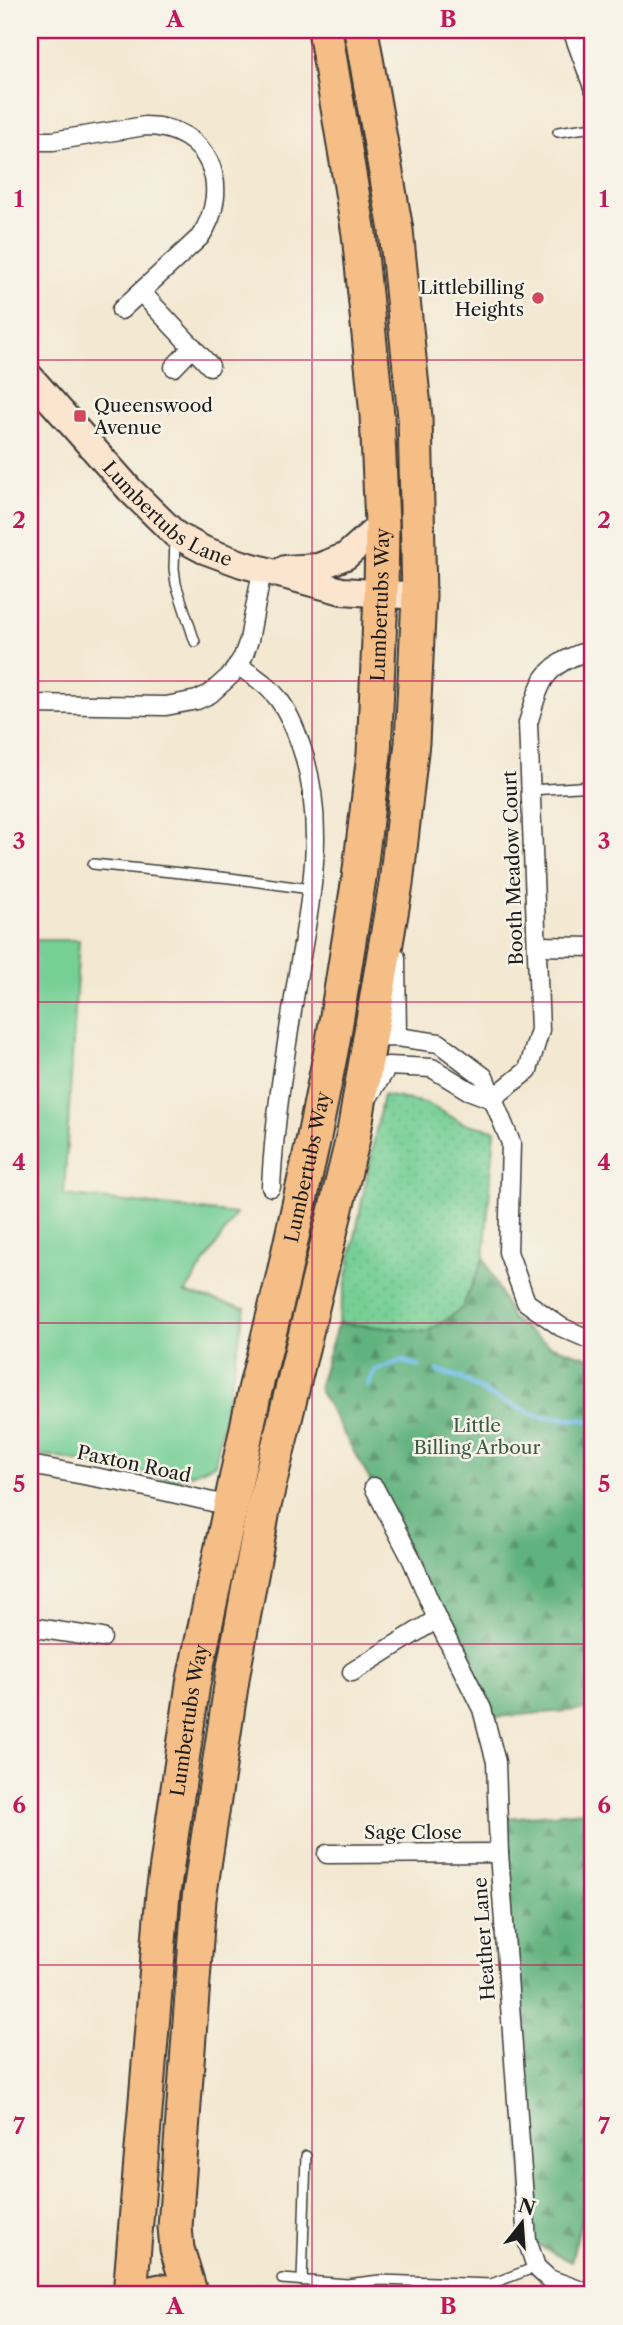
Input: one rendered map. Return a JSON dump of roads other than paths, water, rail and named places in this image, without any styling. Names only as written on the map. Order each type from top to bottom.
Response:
[{"type":"highway","name":"Lumbertubs Way","points":[[130,2295],[163,1893],[193,1684],[333,1041],[359,878],[374,754],[382,594],[377,415],[359,234],[325,30]]},
{"type":"highway","name":"Lumbertubs Way","points":[[191,2295],[177,2249],[175,2217],[199,1899],[233,1673],[263,1510],[353,1138],[384,1037],[396,884],[412,743],[419,596],[415,417],[397,230],[361,30]]},
{"type":"highway","points":[[142,2295],[160,2291],[183,2295]]},
{"type":"street","points":[[572,30],[588,58],[593,87]]},
{"type":"street","points":[[30,141],[53,141],[160,126],[183,135],[203,152],[214,176],[213,214],[200,237],[121,310]]},
{"type":"street","points":[[141,292],[210,366]]},
{"type":"street","points":[[174,367],[193,347]]},
{"type":"street","name":"Lumbertubs Lane","points":[[30,377],[130,490],[176,535],[213,553],[262,571],[342,591],[419,596]]},
{"type":"street","points":[[30,704],[183,704],[210,694],[237,666],[248,640],[262,571],[318,567],[346,556],[382,524]]},
{"type":"street","name":"Booth Meadow Court","points":[[492,1099],[528,1070],[540,1030],[528,723],[540,685],[555,664],[593,651]]},
{"type":"street","name":"Lumbertubs Way","points":[[237,666],[254,675],[279,698],[293,724],[305,757],[316,811],[316,839],[310,889],[274,1129],[271,1187]]},
{"type":"street","points":[[537,946],[593,947]]},
{"type":"street","points":[[333,1041],[384,1037],[439,1043],[484,1077],[510,1143],[508,1252],[526,1302],[561,1327],[593,1341]]},
{"type":"street","points":[[353,1138],[371,1090],[388,1066],[432,1068],[468,1090],[492,1099]]},
{"type":"street","name":"Paxton Road","points":[[30,1465],[230,1506]]},
{"type":"street","name":"Heather Lane","points":[[374,1487],[412,1560],[437,1619],[482,1709],[496,1762],[499,1853],[523,2204],[527,2240],[536,2267]]},
{"type":"street","points":[[352,1672],[437,1619]]},
{"type":"street","points":[[30,1627],[102,1638]]},
{"type":"street","name":"Sage Close","points":[[327,1854],[499,1853]]},
{"type":"street","points":[[536,2267],[549,2279],[593,2295]]},
{"type":"lane","points":[[558,132],[593,127]]},
{"type":"lane","points":[[176,535],[176,584],[195,642]]},
{"type":"lane","points":[[531,790],[593,786]]},
{"type":"lane","points":[[93,864],[310,889]]},
{"type":"lane","points":[[302,2281],[306,2156]]},
{"type":"lane","points":[[282,2279],[346,2284],[380,2280],[491,2284],[536,2267]]},
{"type":"lane","points":[[461,2295],[462,2284]]},
{"type":"waterway","points":[[368,1385],[374,1371],[402,1361],[419,1366]]},
{"type":"waterway","points":[[438,1371],[461,1378],[489,1395],[538,1416],[593,1421]]},
{"type":"place","name":"Littlebilling Heights","points":[[538,298]]},
{"type":"place","name":"Queenswood Avenue","points":[[80,416]]},
{"type":"park label","name":"Little Billing Arbour","points":[[477,1436]]}]
